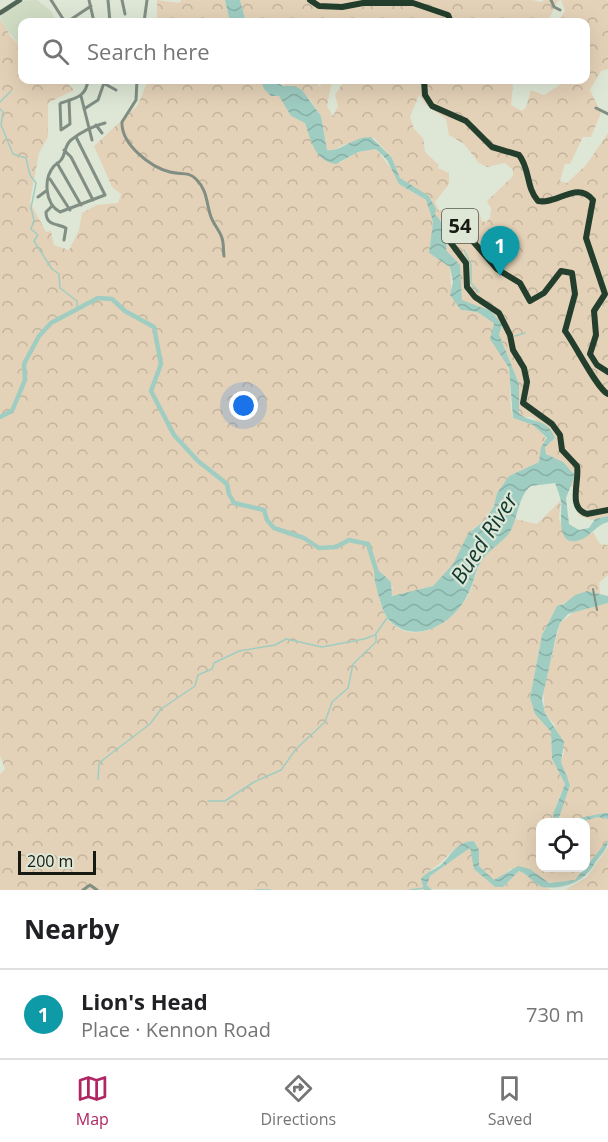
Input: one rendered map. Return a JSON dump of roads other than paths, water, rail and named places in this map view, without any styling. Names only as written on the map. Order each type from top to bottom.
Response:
[{"type":"highway","points":[[310,0],[319,6],[342,7],[363,3],[419,4],[448,15],[449,18]]},
{"type":"highway","points":[[424,84],[425,95],[432,106],[466,121],[492,147],[519,154],[525,165],[532,193],[538,201],[547,201],[576,192],[587,195],[593,200],[586,238],[605,294],[594,310],[596,335],[590,354],[597,365],[608,372]]},
{"type":"highway","name":"54","points":[[608,394],[599,387],[593,373],[565,331],[575,294],[572,273],[561,270],[544,293],[531,301],[520,284],[497,269],[459,225],[451,222],[448,231],[452,243],[465,260],[467,287],[478,299],[495,308],[510,337],[513,350],[527,375],[523,403],[552,424],[560,435],[562,450],[578,468],[576,501],[578,508],[586,514],[608,510]]},
{"type":"main road","points":[[0,13],[20,0]]},
{"type":"street","points":[[51,0],[63,18]]},
{"type":"street","points":[[90,0],[92,18]]},
{"type":"street","points":[[108,0],[110,18]]},
{"type":"street","points":[[122,0],[125,14]]},
{"type":"street","points":[[145,18],[147,0]]},
{"type":"street","points":[[551,0],[554,7],[560,10]]},
{"type":"street","points":[[72,18],[91,6]]},
{"type":"street","points":[[69,100],[70,124],[61,130],[59,105],[69,100],[81,96],[85,93],[87,84]]},
{"type":"street","points":[[84,109],[98,100],[104,84]]},
{"type":"street","points":[[108,84],[116,90]]},
{"type":"street","points":[[136,84],[135,100],[122,122],[125,136],[140,153],[162,169],[172,173],[186,173],[197,180],[206,193],[211,217],[222,239],[224,256]]},
{"type":"street","points":[[81,96],[92,140]]},
{"type":"street","points":[[596,108],[608,114]]},
{"type":"street","points":[[38,197],[46,191],[52,168],[62,159],[64,150],[76,137],[96,125],[105,123]]},
{"type":"street","points":[[96,125],[102,133]]},
{"type":"street","points":[[46,191],[52,206],[60,212],[105,195],[76,137]]},
{"type":"street","points":[[64,150],[71,157],[93,200]]},
{"type":"street","points":[[57,163],[81,205]]},
{"type":"street","points":[[50,178],[70,210]]},
{"type":"street","points":[[46,212],[52,206]]},
{"type":"street","points":[[41,210],[46,212],[50,223],[66,228],[64,240]]},
{"type":"street","points":[[593,589],[597,610]]},
{"type":"street","points":[[83,890],[90,885],[97,890]]},
{"type":"water","points":[[225,0],[240,0],[245,18],[229,18]]},
{"type":"water","points":[[262,84],[280,84],[295,86],[302,90],[321,116],[327,150],[337,149],[359,139],[371,137],[392,158],[400,178],[429,196],[436,209],[435,215],[441,221],[445,231],[446,250],[460,265],[462,300],[491,311],[502,325],[499,334],[519,384],[519,413],[543,423],[552,431],[555,438],[545,447],[546,454],[563,462],[575,475],[566,498],[569,524],[579,530],[589,528],[595,519],[608,516],[608,522],[584,538],[572,541],[566,539],[562,527],[561,501],[555,483],[531,486],[523,495],[510,532],[481,562],[465,600],[452,616],[427,630],[408,631],[395,626],[389,620],[376,587],[375,567],[391,582],[392,596],[433,586],[453,564],[468,534],[485,520],[494,506],[497,493],[509,476],[539,462],[541,447],[547,438],[533,425],[513,418],[509,368],[490,339],[494,323],[477,312],[461,310],[450,295],[453,282],[450,267],[429,253],[433,222],[426,200],[399,184],[387,160],[376,149],[358,152],[336,164],[323,159],[314,149],[305,123],[291,116],[279,96],[271,96]]},
{"type":"water","points":[[587,591],[608,596],[608,603],[568,614],[560,623],[557,632],[542,699],[545,713],[564,742],[561,762],[570,785],[559,818],[554,818],[565,784],[552,759],[551,732],[535,714],[530,698],[542,635],[557,606],[564,604],[575,595]]},
{"type":"water","points":[[608,813],[608,819],[597,817],[590,819],[580,818]]},
{"type":"water","points":[[608,840],[605,850],[590,871],[590,862]]},
{"type":"water","points":[[474,841],[479,850],[479,866],[494,880],[518,866],[530,869],[549,883],[575,880],[582,872],[589,872],[573,883],[550,888],[542,887],[519,871],[503,887],[495,887],[474,869],[470,848],[430,876],[427,885],[432,890],[424,890],[421,879],[442,864],[463,843]]},
{"type":"waterway","points":[[0,102],[11,91]]},
{"type":"waterway","points":[[0,109],[3,112],[1,125],[13,154],[26,158],[30,175],[36,183],[31,208],[34,220],[31,229],[38,235],[34,241],[52,269],[59,274],[60,288],[77,301],[77,307]]},
{"type":"waterway","points":[[464,250],[471,264],[471,283],[479,292]]},
{"type":"waterway","name":"Bued River","points":[[0,417],[12,411],[25,380],[24,364],[39,336],[51,323],[98,298],[112,299],[125,311],[154,327],[161,364],[151,391],[174,435],[198,461],[227,484],[234,503],[264,510],[267,520],[274,528],[304,538],[319,548],[336,547],[349,540],[368,544],[377,573]]},
{"type":"waterway","points":[[515,336],[525,333]]},
{"type":"waterway","points":[[98,779],[99,764],[150,724],[161,709],[195,686],[198,675],[212,669],[214,663],[239,651],[275,645],[286,639],[322,647],[364,639],[375,635],[387,618]]},
{"type":"waterway","points":[[208,801],[225,801],[254,782],[281,770],[296,749],[325,722],[332,702],[348,688],[353,664],[376,642],[376,635]]},
{"type":"waterway","points":[[410,890],[424,888]]},
{"type":"waterway","points":[[255,890],[270,890]]},
{"type":"place","name":"Lion's Head","points":[[500,276]]}]
